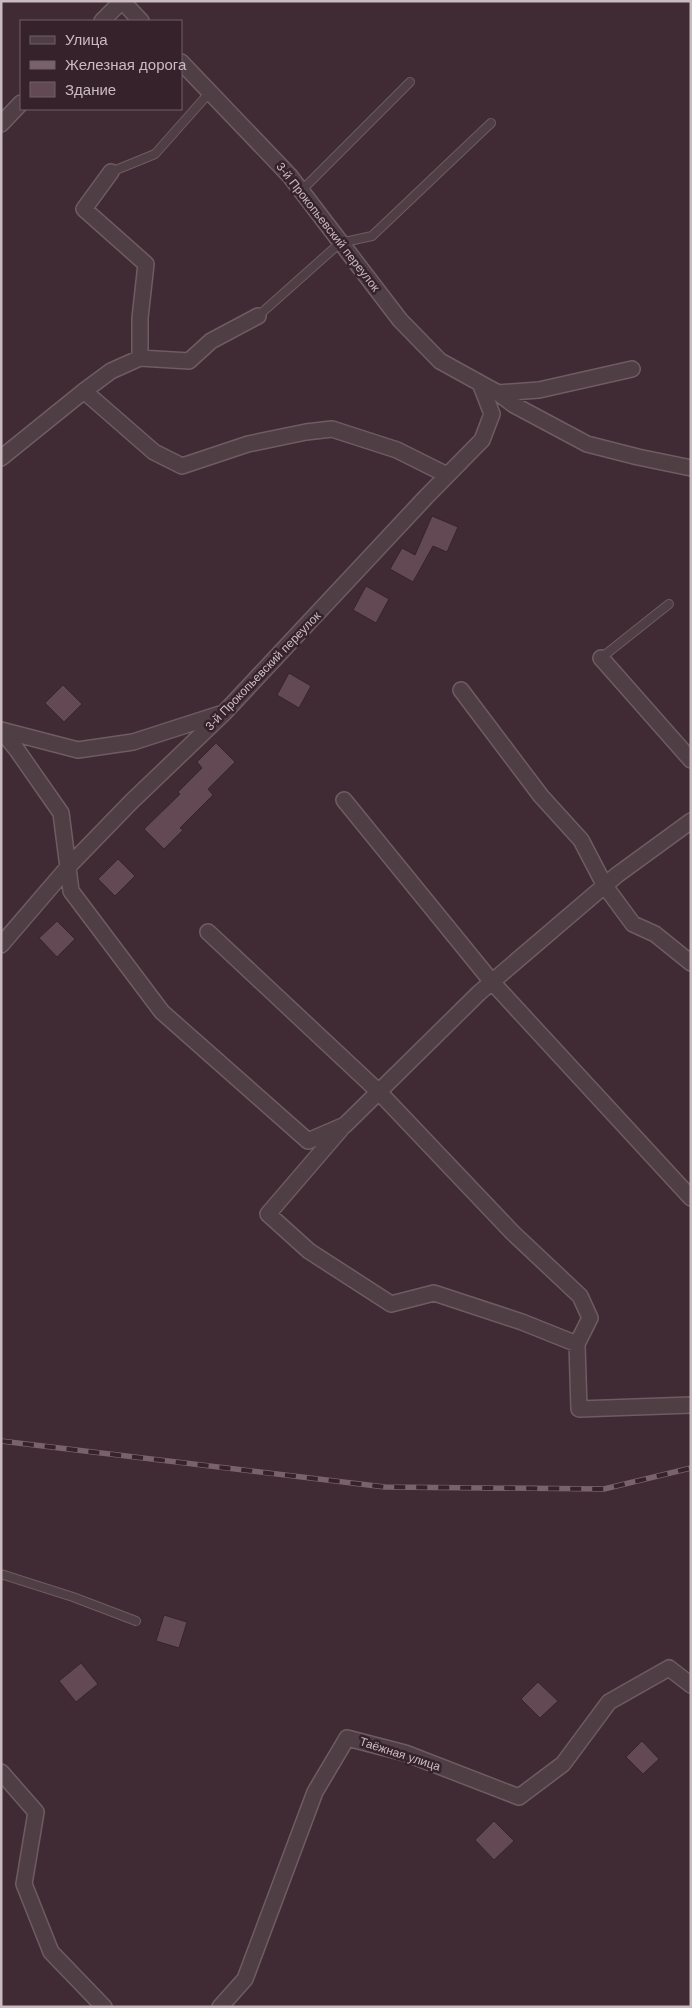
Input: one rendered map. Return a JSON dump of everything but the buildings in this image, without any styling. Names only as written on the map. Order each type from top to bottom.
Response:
[{"type":"street","points":[[103,20],[122,1],[140,20]]},
{"type":"street","name":"3-й Прокопьевский переулок","points":[[182,63],[290,176],[400,320],[440,361],[498,393],[514,405],[587,444],[691,468]]},
{"type":"street","points":[[1,124],[20,104]]},
{"type":"street","points":[[111,172],[84,209],[146,264],[140,318],[140,358]]},
{"type":"street","points":[[1,458],[111,371],[140,358],[190,361],[211,342],[258,316]]},
{"type":"street","points":[[498,393],[539,390],[632,369]]},
{"type":"street","name":"3-й Прокопьевский переулок","points":[[1,945],[68,867],[131,802],[224,713],[482,440],[492,414],[480,383]]},
{"type":"street","points":[[84,391],[154,452],[182,466],[248,444],[306,432],[332,429],[397,450],[448,475]]},
{"type":"street","points":[[600,658],[691,760]]},
{"type":"street","points":[[460,690],[541,796],[581,840],[605,886],[633,924],[656,934],[691,962]]},
{"type":"street","points":[[1,730],[78,750],[133,742],[224,713]]},
{"type":"street","points":[[1,730],[61,813],[71,892],[162,1012],[308,1142],[345,1125]]},
{"type":"street","points":[[344,800],[492,982],[691,1198]]},
{"type":"street","points":[[577,1344],[522,1322],[434,1293],[391,1304],[310,1251],[268,1214],[345,1125],[492,982],[605,886],[691,822]]},
{"type":"street","points":[[208,932],[379,1092],[513,1233],[580,1296],[590,1318],[577,1344],[579,1409],[691,1405]]},
{"type":"street","name":"Таёжная улица","points":[[220,2007],[245,1979],[315,1792],[347,1738],[405,1753],[519,1797],[563,1764],[609,1702],[669,1668],[691,1684]]},
{"type":"street","points":[[1,1772],[36,1812],[24,1884],[51,1952],[104,2007]]},
{"type":"lane","points":[[301,191],[410,82]]},
{"type":"lane","points":[[111,172],[155,154],[210,92]]},
{"type":"lane","points":[[258,316],[340,243],[372,236],[491,123]]},
{"type":"lane","points":[[600,658],[669,604]]},
{"type":"lane","points":[[1,1574],[73,1596],[136,1621]]},
{"type":"railway","points":[[1,1441],[385,1487],[604,1489],[691,1468]]}]
